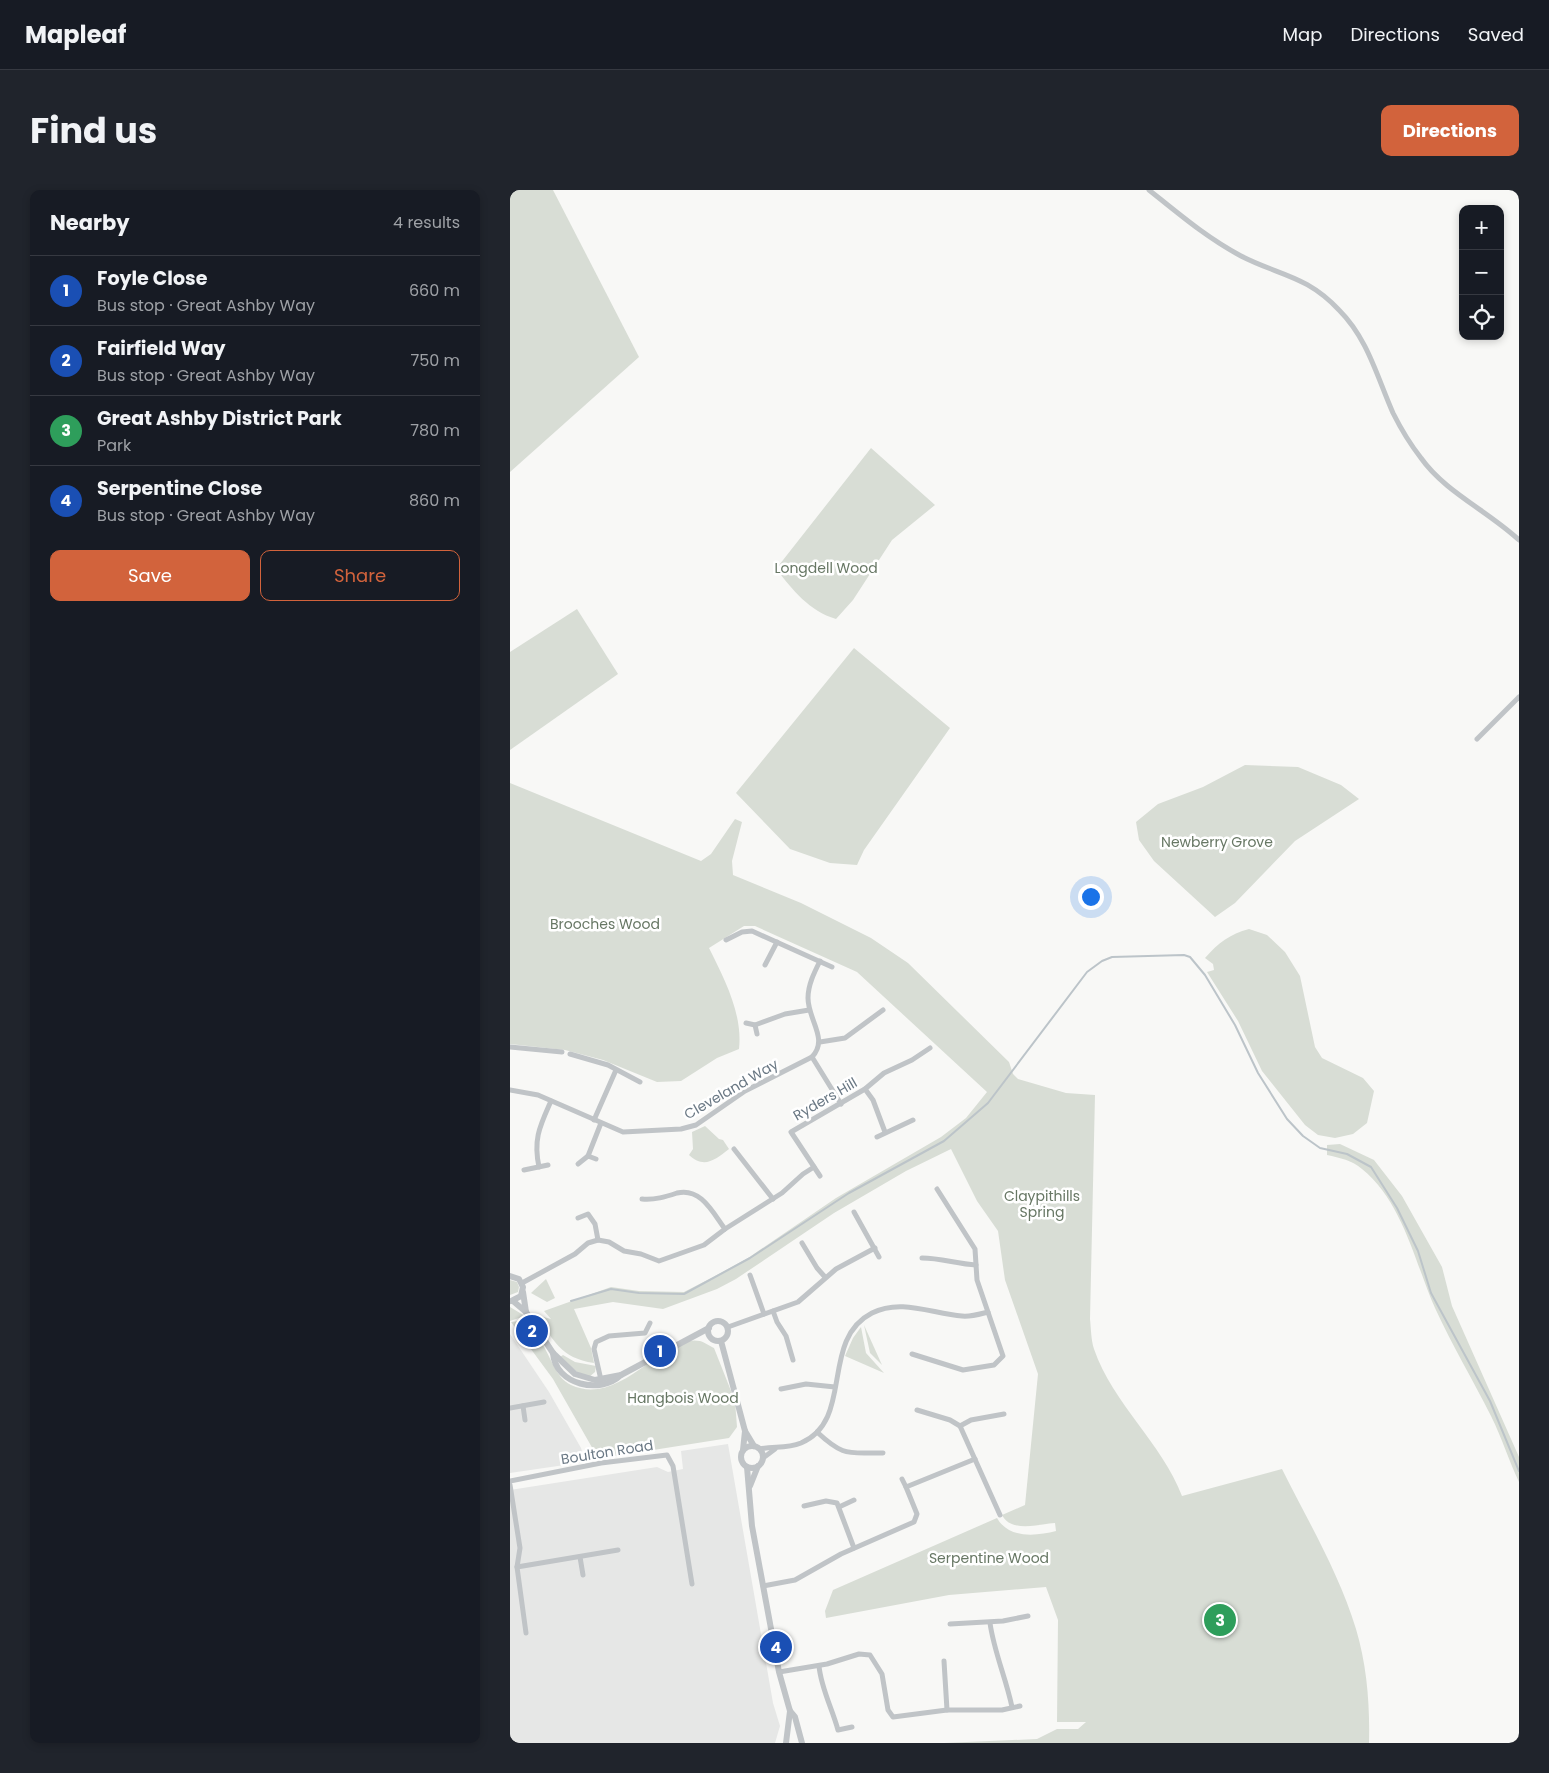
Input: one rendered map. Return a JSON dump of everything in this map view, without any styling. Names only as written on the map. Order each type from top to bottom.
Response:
[{"type":"street","points":[[1149,190],[1200,231],[1224,246],[1255,263],[1297,278],[1329,300],[1354,327],[1366,346],[1398,423],[1421,459],[1438,478],[1489,515],[1519,540]]},
{"type":"street","points":[[1477,739],[1519,697]]},
{"type":"street","points":[[726,940],[742,932],[752,931],[832,967]]},
{"type":"street","points":[[765,964],[777,942]]},
{"type":"street","points":[[820,962],[808,990],[809,1010],[820,1042],[817,1051],[812,1057],[841,1104]]},
{"type":"street","points":[[746,1023],[755,1025],[777,1016],[809,1010]]},
{"type":"street","points":[[820,1042],[845,1038],[883,1010]]},
{"type":"street","points":[[755,1025],[757,1034]]},
{"type":"street","points":[[510,1047],[562,1052]]},
{"type":"street","name":"Ryders Hill","points":[[820,1176],[791,1132],[865,1089],[884,1073],[912,1060],[930,1048]]},
{"type":"street","points":[[570,1054],[616,1070],[640,1082]]},
{"type":"street","name":"Cleveland Way","points":[[510,1090],[527,1092],[551,1100],[627,1133],[689,1128],[745,1090],[812,1057]]},
{"type":"street","points":[[594,1120],[616,1070]]},
{"type":"street","points":[[865,1089],[873,1100],[885,1132]]},
{"type":"street","points":[[539,1167],[536,1150],[537,1134],[551,1100]]},
{"type":"street","points":[[877,1137],[913,1120]]},
{"type":"street","points":[[578,1164],[588,1156],[601,1123]]},
{"type":"street","points":[[734,1149],[773,1199]]},
{"type":"street","points":[[588,1156],[596,1159]]},
{"type":"street","points":[[524,1170],[548,1165]]},
{"type":"street","points":[[522,1283],[575,1254],[588,1243],[598,1240],[609,1242],[624,1251],[641,1254],[659,1261],[704,1245],[724,1229],[773,1199],[814,1167]]},
{"type":"street","points":[[912,1354],[963,1370],[997,1363],[1003,1353],[977,1280],[974,1245],[937,1190]]},
{"type":"street","points":[[642,1199],[662,1198],[682,1192],[696,1194],[705,1202],[724,1229]]},
{"type":"street","points":[[854,1212],[879,1257]]},
{"type":"street","points":[[578,1218],[588,1214],[595,1224],[598,1240]]},
{"type":"street","points":[[802,1243],[817,1268],[825,1277]]},
{"type":"street","points":[[728,1327],[798,1302],[825,1277],[846,1262],[875,1248]]},
{"type":"street","points":[[922,1258],[944,1259],[976,1265]]},
{"type":"street","points":[[750,1275],[764,1314]]},
{"type":"street","points":[[511,1276],[522,1283]]},
{"type":"street","points":[[522,1283],[526,1312]]},
{"type":"street","points":[[511,1301],[518,1299],[523,1292]]},
{"type":"street","points":[[511,1301],[526,1312],[553,1352],[575,1374],[586,1379],[601,1382],[621,1375],[696,1336],[709,1332],[717,1322],[722,1322],[728,1327]]},
{"type":"street","points":[[743,1450],[757,1447],[775,1449],[802,1442],[817,1432],[830,1410],[843,1346],[854,1328],[874,1312],[891,1307],[905,1306],[962,1316],[988,1312]]},
{"type":"street","points":[[773,1311],[777,1322],[786,1336],[793,1360]]},
{"type":"street","points":[[644,1333],[650,1323]]},
{"type":"street","points":[[709,1332],[714,1340],[721,1341],[728,1336],[728,1327]]},
{"type":"street","points":[[601,1382],[594,1349],[596,1342],[609,1336],[644,1333]]},
{"type":"street","points":[[644,1333],[648,1338]]},
{"type":"street","points":[[721,1341],[745,1431],[740,1460],[747,1468],[752,1526],[779,1672],[790,1711],[786,1743]]},
{"type":"street","points":[[780,1389],[806,1384],[835,1387]]},
{"type":"street","points":[[510,1408],[544,1402]]},
{"type":"street","points":[[524,1406],[525,1420]]},
{"type":"street","points":[[917,1410],[950,1420],[960,1426],[1000,1515]]},
{"type":"street","points":[[960,1426],[970,1420],[1004,1414]]},
{"type":"street","points":[[745,1431],[763,1458]]},
{"type":"street","points":[[817,1432],[832,1445],[846,1453],[883,1453]]},
{"type":"street","points":[[750,1486],[763,1458],[775,1449]]},
{"type":"street","name":"Boulton Road","points":[[510,1481],[601,1463],[667,1455],[673,1466],[692,1584]]},
{"type":"street","points":[[906,1487],[974,1459]]},
{"type":"street","points":[[747,1468],[758,1466]]},
{"type":"street","points":[[763,1586],[795,1580],[854,1548],[916,1521],[917,1510],[902,1479]]},
{"type":"street","points":[[510,1485],[520,1548],[517,1567],[526,1632]]},
{"type":"street","points":[[839,1507],[854,1500]]},
{"type":"street","points":[[804,1506],[829,1501],[836,1503],[854,1548]]},
{"type":"street","points":[[517,1567],[618,1550]]},
{"type":"street","points":[[580,1557],[583,1575]]},
{"type":"street","points":[[950,1624],[990,1622],[1028,1616]]},
{"type":"street","points":[[990,1622],[994,1647],[1004,1673],[1012,1708]]},
{"type":"street","points":[[779,1672],[819,1666],[859,1654],[867,1654],[875,1659],[880,1670],[891,1716],[896,1718],[947,1710],[1012,1708],[1020,1706]]},
{"type":"street","points":[[944,1661],[947,1710]]},
{"type":"street","points":[[819,1666],[822,1685],[832,1706],[838,1730],[852,1726]]},
{"type":"street","points":[[790,1711],[795,1717],[802,1743]]},
{"type":"shaded area","points":[[510,1334],[549,1392],[581,1448],[585,1462],[510,1473]]},
{"type":"shaded area","points":[[728,1444],[773,1703],[780,1726],[775,1743],[510,1743],[510,1490],[657,1467],[668,1472],[683,1469],[681,1451]]},
{"type":"green space","points":[[510,190],[553,190],[639,357],[510,472]]},
{"type":"green space","name":"Longdell Wood","points":[[871,448],[935,505],[892,540],[853,600],[836,619],[818,611],[802,599],[776,569]]},
{"type":"green space","points":[[577,609],[618,674],[510,750],[510,652]]},
{"type":"green space","points":[[854,648],[950,728],[864,850],[857,865],[830,863],[790,849],[736,793]]},
{"type":"green space","name":"Newberry Grove","points":[[1245,765],[1298,767],[1341,785],[1359,799],[1295,841],[1235,903],[1215,917],[1154,861],[1139,840],[1136,822],[1158,804],[1203,787]]},
{"type":"green space","points":[[510,783],[701,861],[711,854],[735,819],[742,822],[732,861],[733,875],[801,903],[871,938],[908,963],[1009,1062],[1013,1074],[1018,1079],[1066,1093],[1095,1095],[1090,1319],[1093,1345],[1102,1369],[1125,1406],[1162,1458],[1182,1496],[1282,1469],[1332,1567],[1356,1629],[1363,1657],[1367,1686],[1369,1743],[944,1743],[1037,1739],[1057,1729],[1078,1729],[1086,1722],[1057,1722],[1058,1620],[1046,1587],[949,1595],[826,1618],[825,1611],[833,1590],[997,1518],[1008,1530],[1016,1533],[1032,1535],[1056,1531],[1055,1523],[1019,1526],[1006,1521],[1002,1515],[1025,1505],[1038,1374],[1005,1280],[998,1231],[977,1201],[951,1149],[906,1171],[834,1213],[736,1279],[717,1289],[663,1309],[613,1302],[574,1309],[591,1348],[594,1363],[573,1357],[553,1340],[536,1315],[551,1319],[544,1311],[611,1287],[639,1291],[684,1292],[748,1258],[836,1198],[941,1137],[966,1118],[987,1092],[857,972],[755,926],[744,926],[709,948],[726,984],[735,1010],[738,1023],[739,1049],[717,1058],[681,1081],[657,1082],[603,1060],[565,1050],[510,1044]]},
{"type":"green space","points":[[1249,929],[1267,935],[1285,952],[1300,976],[1315,1047],[1322,1058],[1363,1078],[1374,1091],[1367,1123],[1353,1134],[1335,1138],[1318,1135],[1305,1125],[1262,1071],[1238,1021],[1207,972],[1214,970],[1213,964],[1205,958],[1230,936]]},
{"type":"green space","points":[[705,1126],[719,1139],[723,1140],[729,1149],[719,1157],[700,1162],[689,1155],[693,1149],[692,1132]]},
{"type":"green space","points":[[1340,1144],[1374,1160],[1402,1196],[1442,1267],[1452,1306],[1519,1457],[1519,1482],[1491,1416],[1435,1308],[1398,1216],[1388,1198],[1362,1169],[1350,1161],[1327,1155],[1327,1145]]},
{"type":"green space","points":[[546,1279],[555,1298],[547,1302],[531,1293]]},
{"type":"green space","points":[[510,1280],[517,1282],[519,1287],[518,1292],[510,1295]]},
{"type":"green space","points":[[510,1307],[525,1316],[510,1321]]},
{"type":"green space","name":"Hangbois Wood","points":[[518,1321],[538,1338],[556,1370],[565,1381],[571,1385],[589,1389],[607,1387],[624,1379],[672,1348],[686,1342],[703,1342],[714,1348],[735,1401],[737,1427],[729,1438],[609,1457],[594,1451],[553,1379],[511,1322]]},
{"type":"green space","points":[[864,1325],[882,1365],[870,1353]]},
{"type":"green space","points":[[861,1327],[866,1353],[884,1373],[845,1356],[853,1338]]},
{"type":"green space","points":[[563,1355],[575,1362],[596,1366],[595,1372],[589,1377],[583,1377],[560,1357]]},
{"type":"waterway","points":[[571,1301],[611,1289],[639,1293],[684,1294],[750,1258],[849,1193],[944,1141],[988,1103],[1087,972],[1102,961],[1112,957],[1184,955],[1190,957],[1205,975],[1235,1025],[1258,1073],[1287,1119],[1303,1136],[1320,1148],[1347,1154],[1371,1167],[1397,1208],[1418,1251],[1431,1293],[1490,1401],[1519,1471]]},
{"type":"place","name":"Fairfield Way","points":[[532,1331]]},
{"type":"place","name":"Foyle Close","points":[[660,1351]]},
{"type":"place","name":"Great Ashby District Park","points":[[1220,1620]]},
{"type":"place","name":"Serpentine Close","points":[[776,1647]]},
{"type":"park label","name":"Brooches Wood","points":[[605,924]]},
{"type":"park label","name":"Claypithills Spring","points":[[1042,1204]]},
{"type":"park label","name":"Serpentine Wood","points":[[989,1558]]}]
